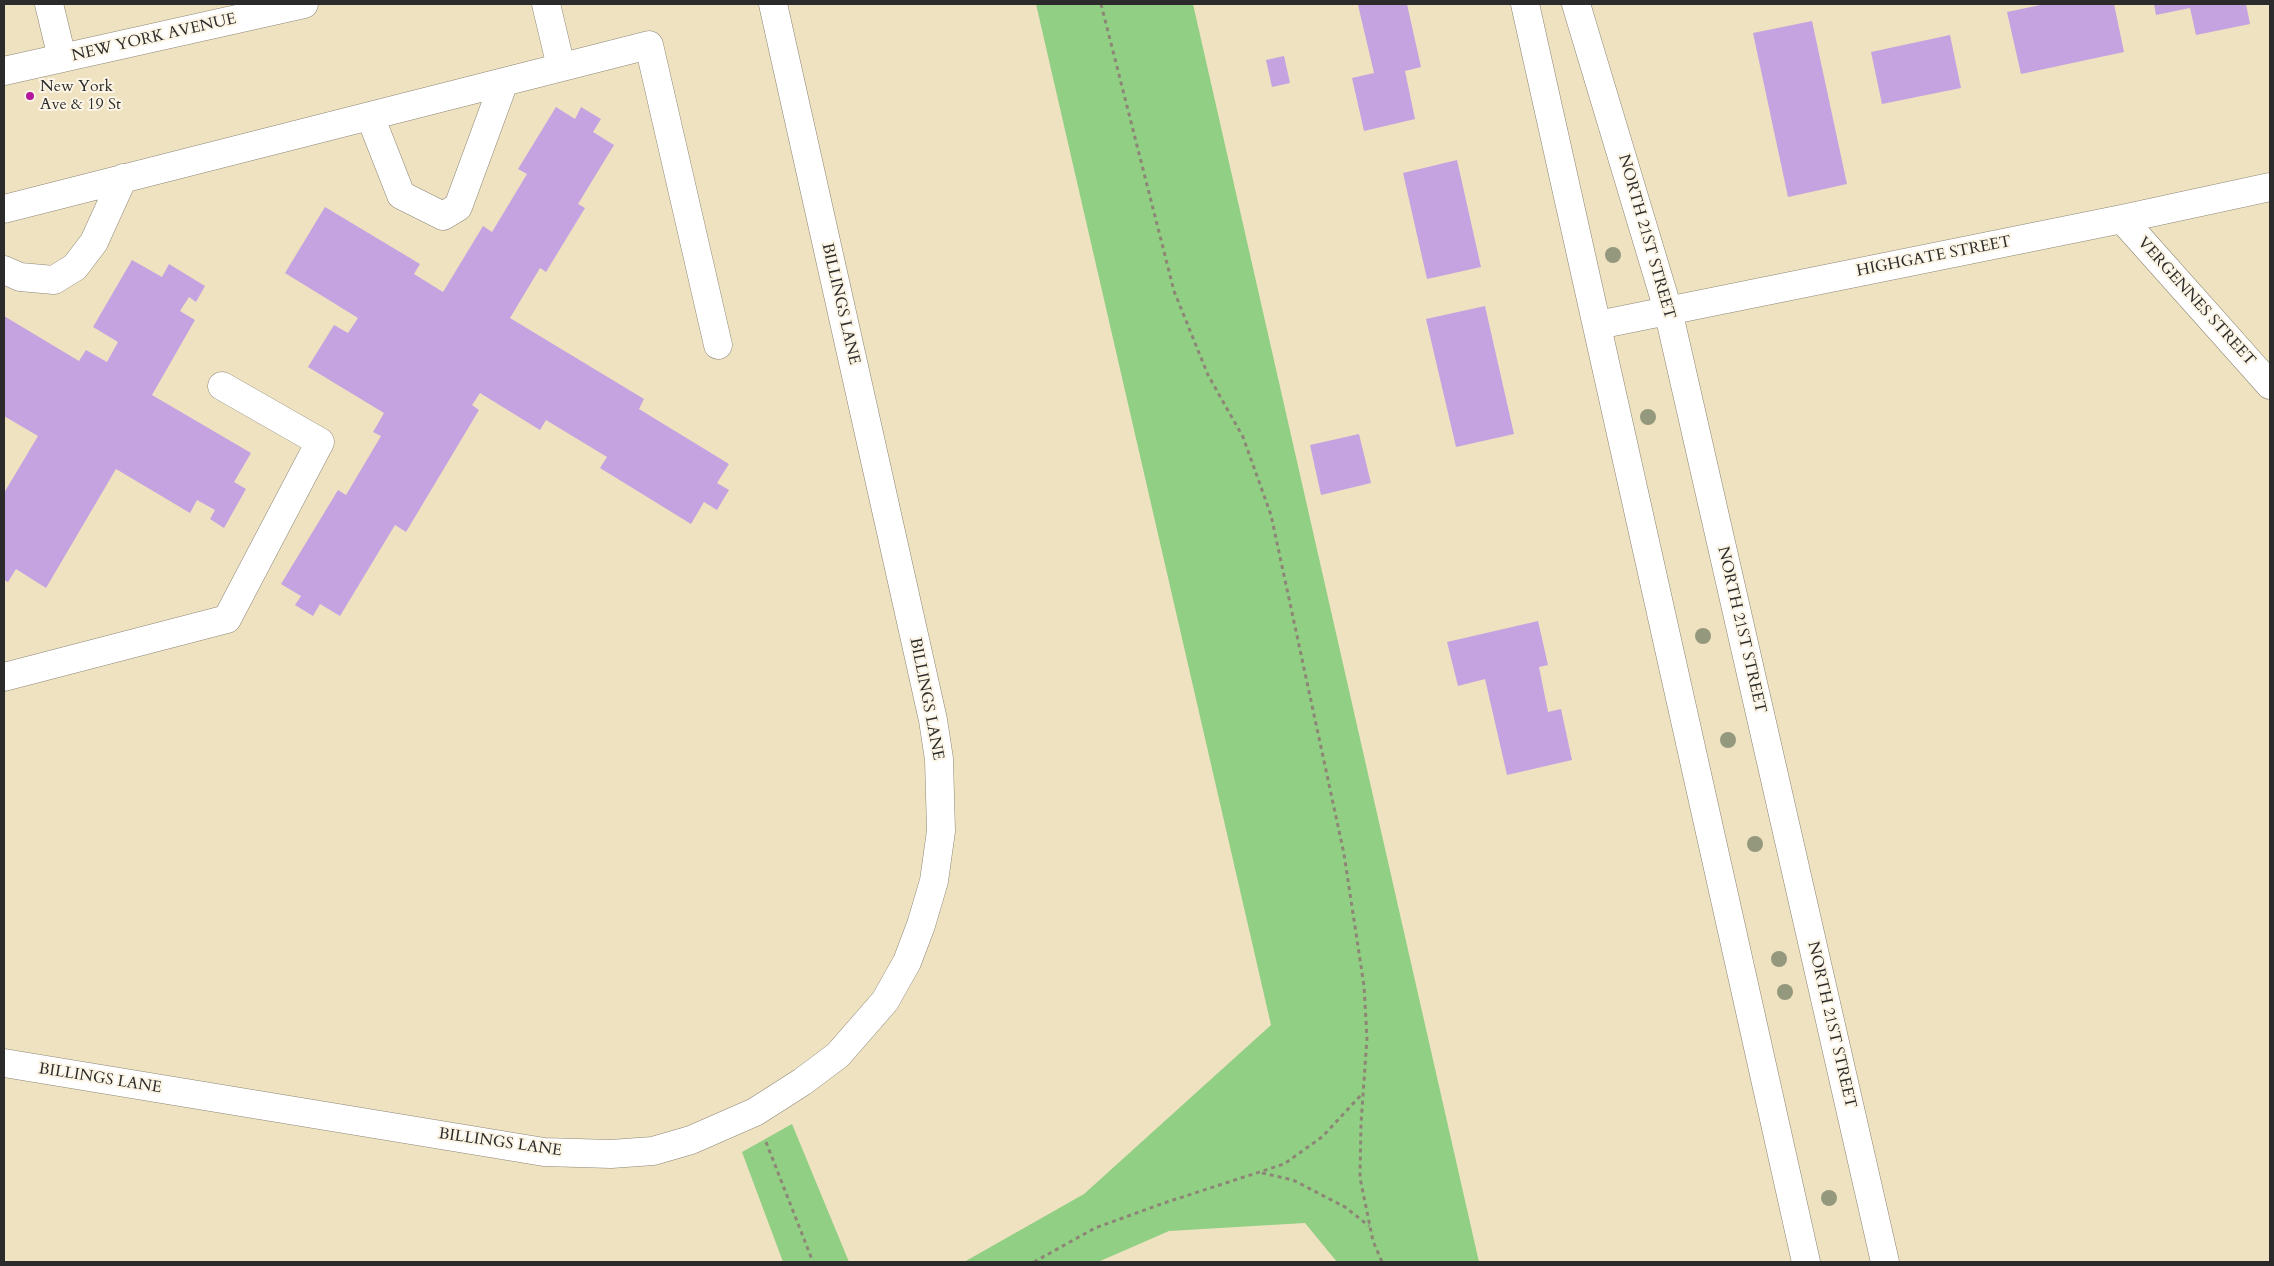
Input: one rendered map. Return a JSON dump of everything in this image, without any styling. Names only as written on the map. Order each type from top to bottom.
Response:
[{"type":"street","points":[[50,4],[62,58]]},
{"type":"street","name":"NEW YORK AVENUE","points":[[4,71],[304,4]]},
{"type":"street","points":[[546,4],[561,67]]},
{"type":"street","name":"BILLINGS LANE","points":[[4,1064],[544,1152],[611,1154],[653,1151],[691,1140],[755,1112],[802,1082],[838,1055],[886,1001],[907,962],[921,925],[934,881],[941,831],[940,786],[933,720],[773,4]]},
{"type":"street","points":[[1525,4],[1806,1262]]},
{"type":"street","name":"NORTH 21ST STREET","points":[[1576,4],[1668,310],[1885,1262]]},
{"type":"street","points":[[4,209],[649,45],[718,345]]},
{"type":"street","points":[[370,116],[401,195],[442,216],[458,207],[504,82]]},
{"type":"street","points":[[4,270],[20,278],[54,280],[75,267],[94,242],[123,178]]},
{"type":"street","name":"HIGHGATE STREET","points":[[1598,325],[2122,219],[2270,187]]},
{"type":"street","name":"VERGENNES STREET","points":[[2122,219],[2270,385]]},
{"type":"street","points":[[4,677],[227,620],[320,442],[222,386]]},
{"type":"path","points":[[1101,4],[1174,291],[1208,375],[1243,437],[1272,515],[1344,854],[1364,986],[1367,1038],[1360,1178],[1373,1241],[1382,1262]]},
{"type":"path","points":[[1034,1262],[1095,1228],[1164,1203],[1262,1173],[1284,1164],[1322,1137],[1363,1093]]},
{"type":"path","points":[[755,1112],[813,1262]]},
{"type":"path","points":[[1262,1173],[1293,1180],[1345,1207],[1370,1227]]},
{"type":"green space","points":[[1036,4],[1193,4],[1479,1262],[1337,1262],[1305,1223],[1169,1231],[1098,1262],[964,1262],[1084,1194],[1271,1025]]},
{"type":"green space","points":[[792,1124],[849,1262],[783,1262],[742,1152]]},
{"type":"building","points":[[1407,4],[1421,67],[1405,71],[1415,119],[1364,131],[1352,78],[1374,73],[1358,5]]},
{"type":"building","points":[[2045,4],[2114,4],[2124,52],[2021,74],[2007,12]]},
{"type":"building","points":[[2154,4],[2246,4],[2250,24],[2196,35],[2190,8],[2156,15]]},
{"type":"building","points":[[1812,21],[1847,184],[1788,197],[1753,33]]},
{"type":"building","points":[[1950,35],[1961,88],[1882,104],[1871,52]]},
{"type":"building","points":[[1284,56],[1290,83],[1272,87],[1266,60]]},
{"type":"building","points":[[556,107],[575,119],[581,107],[601,119],[593,132],[614,145],[578,204],[585,208],[546,272],[540,268],[510,318],[644,399],[639,409],[729,464],[717,483],[729,490],[717,510],[704,502],[691,524],[600,468],[607,457],[546,420],[540,430],[480,393],[472,405],[479,410],[406,532],[395,525],[340,616],[320,604],[313,616],[295,605],[301,596],[281,584],[338,490],[346,495],[381,436],[373,432],[384,413],[308,367],[334,325],[348,333],[358,318],[285,273],[325,207],[420,264],[414,274],[443,292],[483,226],[492,232],[527,174],[518,169]]},
{"type":"building","points":[[1457,160],[1481,267],[1427,279],[1403,173]]},
{"type":"building","points":[[132,260],[162,277],[169,264],[205,286],[196,302],[189,297],[180,311],[195,320],[152,395],[251,453],[234,482],[246,489],[224,528],[210,519],[215,510],[197,500],[190,513],[116,469],[46,588],[16,569],[8,582],[4,580],[4,493],[38,436],[4,416],[4,316],[79,361],[86,350],[107,362],[118,342],[93,327]]},
{"type":"building","points":[[1485,306],[1514,434],[1456,447],[1426,319]]},
{"type":"building","points":[[1359,434],[1371,483],[1321,495],[1310,445]]},
{"type":"building","points":[[1538,621],[1548,665],[1539,667],[1548,712],[1561,709],[1572,760],[1507,775],[1485,679],[1458,686],[1447,642]]},
{"type":"place","name":"New York Ave & 19 St","points":[[30,96]]}]
